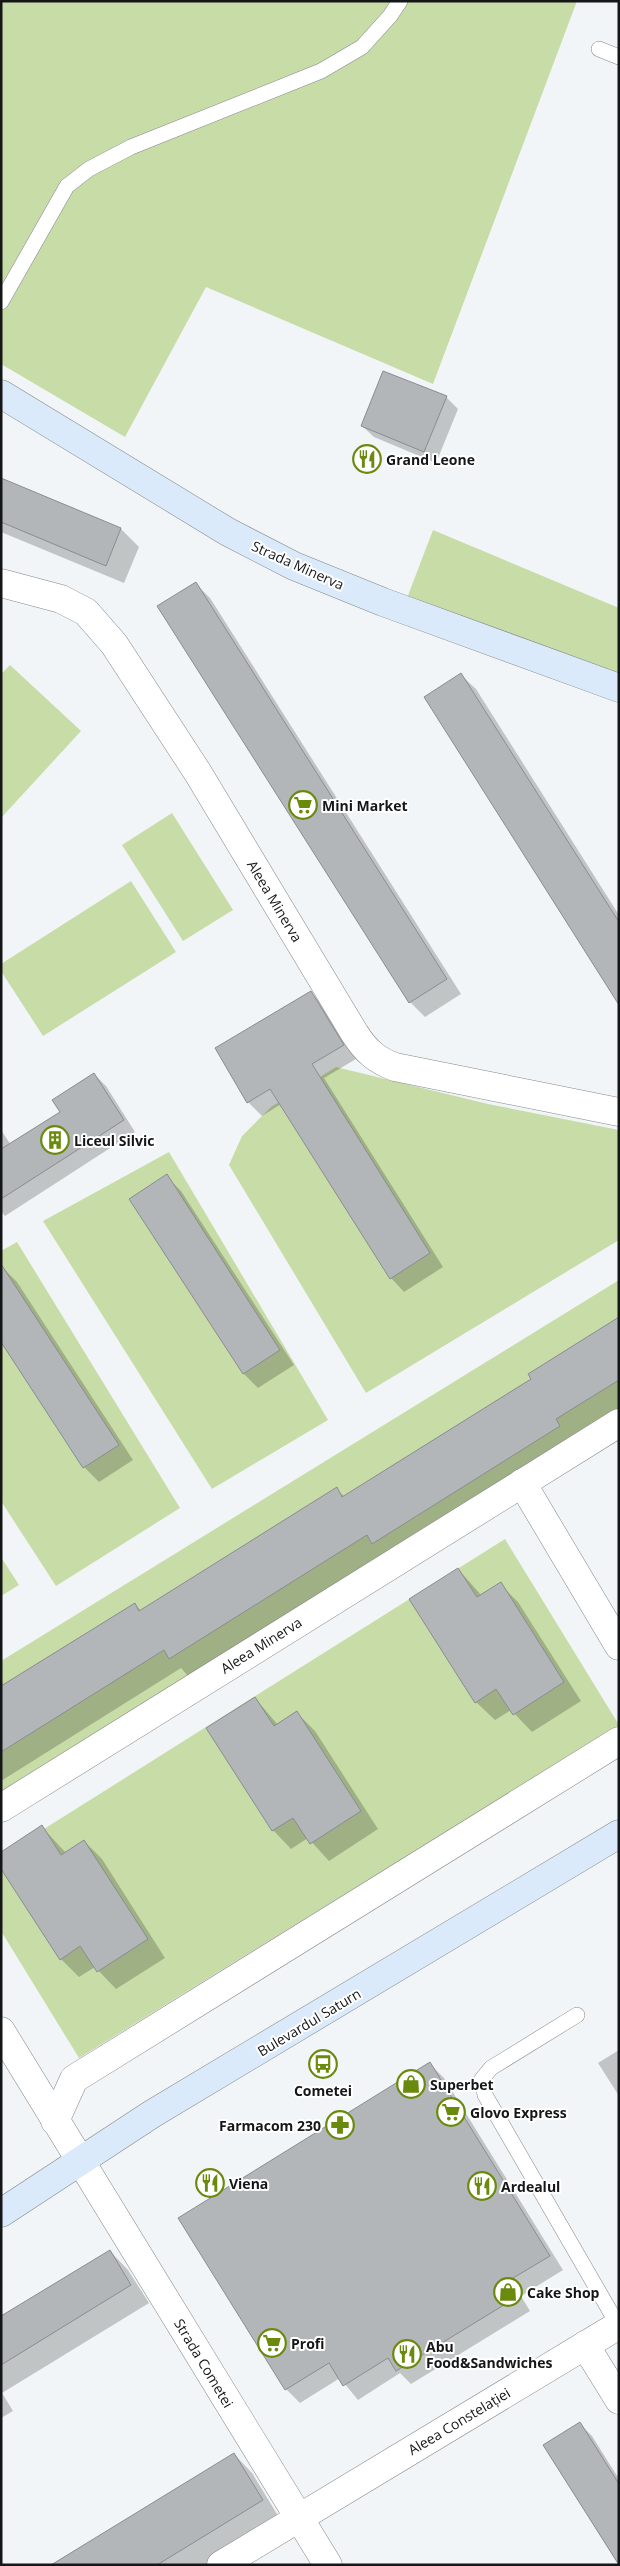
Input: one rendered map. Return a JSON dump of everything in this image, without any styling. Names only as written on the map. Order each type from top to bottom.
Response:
[{"type":"main road","name":"Strada Minerva","points":[[1,394],[228,532],[294,566],[383,602],[619,688]]},
{"type":"main road","name":"Bulevardul Saturn","points":[[1,2213],[152,2114],[619,1834]]},
{"type":"street","name":"Aleea Minerva","points":[[1,583],[61,599],[86,612],[114,644],[198,773],[355,1034],[370,1054],[380,1061],[395,1066],[619,1112]]},
{"type":"street","name":"Aleea Minerva","points":[[1,1808],[619,1423]]},
{"type":"street","points":[[522,1483],[619,1646]]},
{"type":"street","points":[[55,2121],[74,2079],[619,1741]]},
{"type":"street","name":"Strada Cometei","points":[[1,2031],[328,2565]]},
{"type":"street","name":"Aleea Constelației","points":[[221,2565],[618,2325]]},
{"type":"street","points":[[585,2345],[619,2400]]},
{"type":"lane","points":[[1,302],[66,186],[88,169],[131,147],[321,71],[362,47],[390,16],[400,1]]},
{"type":"lane","points":[[599,49],[619,57]]},
{"type":"lane","points":[[577,2015],[492,2068],[482,2079],[485,2095],[618,2325]]},
{"type":"green space","points":[[1,1],[577,1],[433,384],[206,287],[125,437],[1,364]]},
{"type":"green space","points":[[433,530],[619,608],[619,674],[407,598]]},
{"type":"green space","points":[[10,665],[81,731],[1,818],[1,674]]},
{"type":"green space","points":[[172,813],[233,910],[183,941],[122,845]]},
{"type":"green space","points":[[131,881],[176,952],[43,1036],[1,971],[1,964]]},
{"type":"green space","points":[[336,1067],[488,1104],[619,1130],[619,1240],[366,1393],[229,1165],[242,1136],[271,1107]]},
{"type":"green space","points":[[169,1152],[328,1420],[212,1489],[43,1221]]},
{"type":"green space","points":[[17,1242],[180,1508],[56,1586],[1,1501],[1,1251]]},
{"type":"green space","points":[[619,1280],[619,1411],[1,1792],[1,1661]]},
{"type":"green space","points":[[505,1539],[619,1725],[79,2058],[1,1931],[1,1856]]},
{"type":"green space","points":[[1,1557],[19,1585],[1,1596]]},
{"type":"building","points":[[383,371],[447,396],[424,452],[361,426]]},
{"type":"building","points":[[1,478],[121,528],[106,566],[1,522]]},
{"type":"building","points":[[196,582],[447,979],[409,1003],[157,606]]},
{"type":"building","points":[[461,673],[619,922],[619,1005],[424,697]]},
{"type":"building","points":[[311,991],[344,1045],[312,1064],[430,1253],[390,1279],[270,1089],[247,1103],[215,1048]]},
{"type":"building","name":"Liceul Silvic","points":[[94,1073],[124,1120],[1,1199],[1,1149],[60,1112],[52,1100]]},
{"type":"building","points":[[167,1174],[280,1350],[243,1374],[129,1199]]},
{"type":"building","points":[[1,1264],[119,1445],[83,1468],[1,1342]]},
{"type":"building","points":[[619,1317],[619,1380],[556,1419],[560,1426],[372,1544],[367,1535],[169,1659],[164,1650],[1,1752],[1,1686],[135,1603],[139,1611],[337,1487],[342,1497],[531,1379],[528,1374]]},
{"type":"building","points":[[458,1568],[477,1597],[501,1582],[564,1682],[513,1715],[496,1689],[475,1703],[409,1599]]},
{"type":"building","points":[[255,1697],[274,1726],[297,1711],[361,1811],[310,1844],[293,1818],[272,1831],[206,1728]]},
{"type":"building","points":[[42,1825],[61,1855],[84,1840],[148,1939],[97,1972],[80,1946],[60,1960],[1,1869],[1,1852]]},
{"type":"building","points":[[430,2062],[550,2256],[508,2281],[517,2297],[396,2371],[388,2358],[343,2386],[329,2363],[285,2390],[178,2218]]},
{"type":"building","points":[[110,2250],[131,2285],[1,2365],[1,2316]]},
{"type":"building","points":[[580,2422],[619,2484],[619,2565],[543,2445]]},
{"type":"building","points":[[234,2453],[263,2500],[157,2565],[51,2565]]},
{"type":"place","name":"Grand Leone","points":[[367,459]]},
{"type":"place","name":"Mini Market","points":[[303,805]]},
{"type":"place","name":"Liceul Silvic","points":[[55,1140]]},
{"type":"place","name":"Cometei","points":[[323,2064]]},
{"type":"place","name":"Superbet","points":[[411,2084]]},
{"type":"place","name":"Glovo Express","points":[[451,2112]]},
{"type":"place","name":"Farmacom 230","points":[[340,2125]]},
{"type":"place","name":"Viena","points":[[210,2183]]},
{"type":"place","name":"Ardealul","points":[[482,2186]]},
{"type":"place","name":"Cake Shop","points":[[508,2292]]},
{"type":"place","name":"Profi","points":[[272,2343]]},
{"type":"place","name":"Abu Food&Sandwiches","points":[[407,2354]]}]
